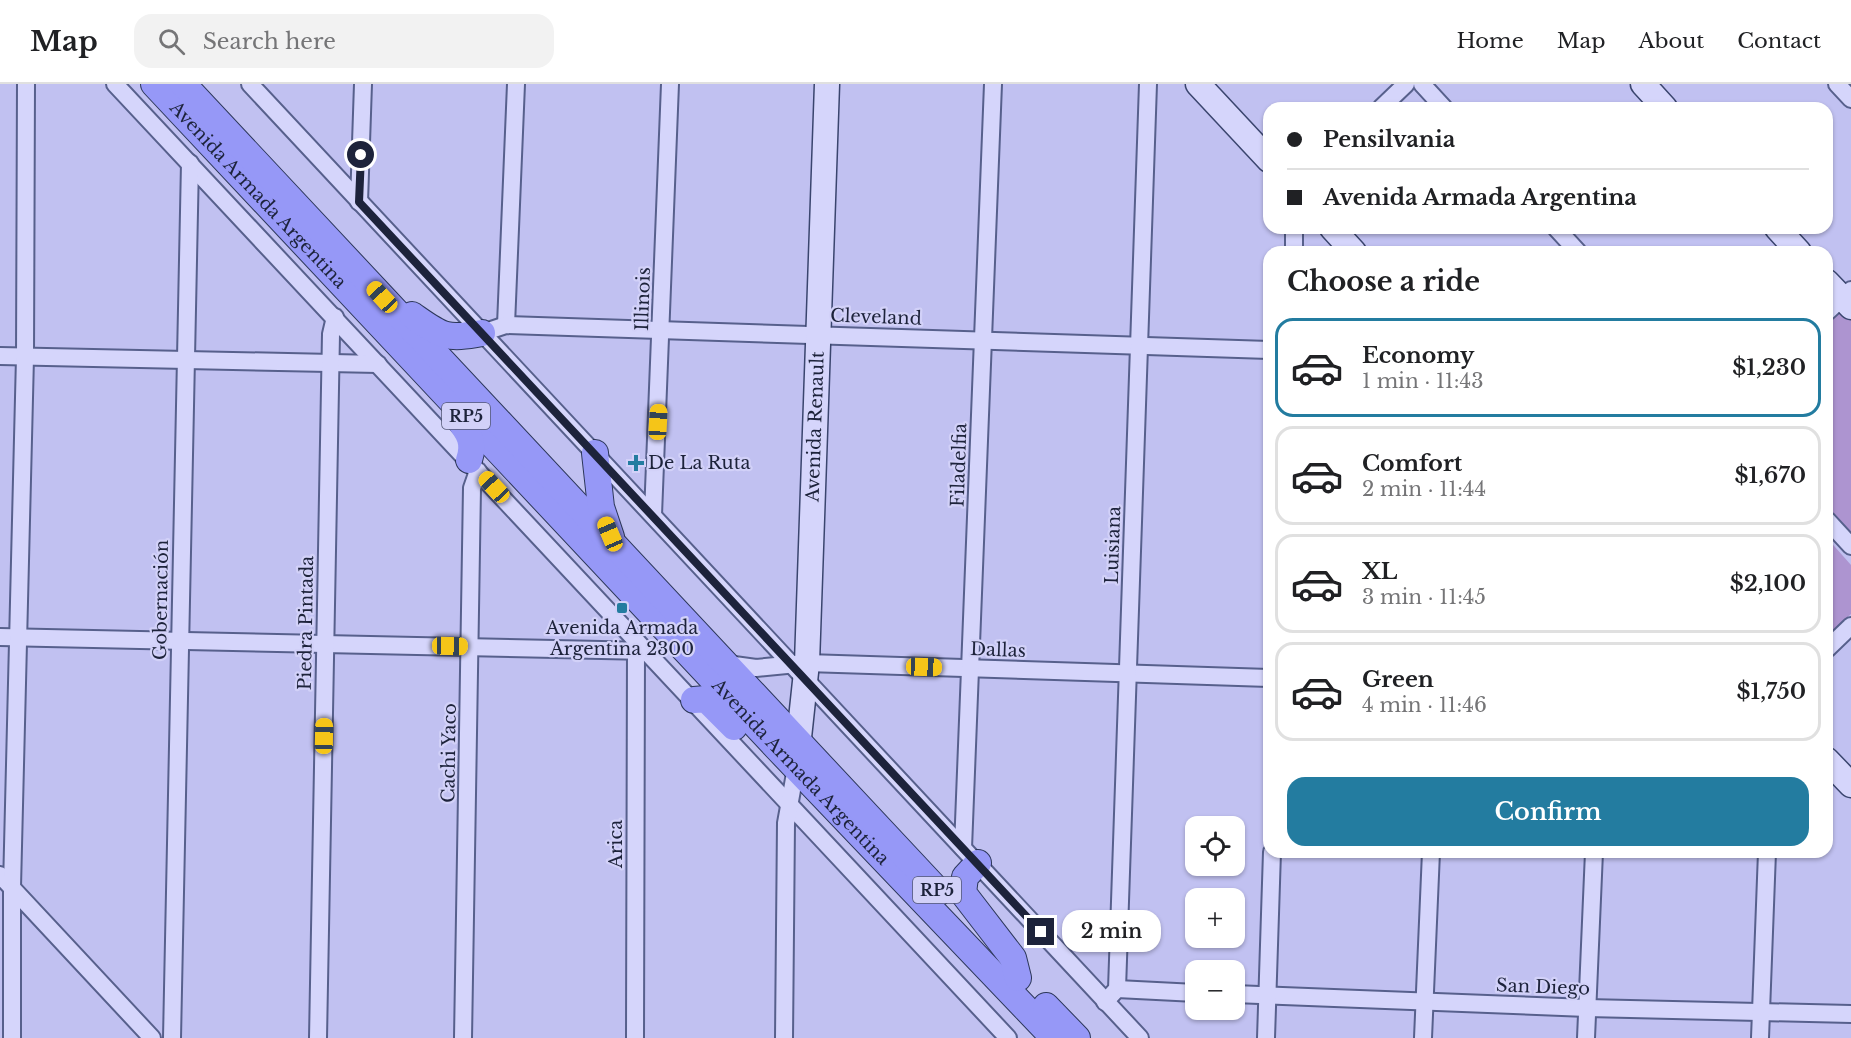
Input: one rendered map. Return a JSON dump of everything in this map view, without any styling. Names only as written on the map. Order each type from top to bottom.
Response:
[{"type":"main road","name":"Avenida Armada Argentina","points":[[154,84],[394,338],[788,745],[1077,1038]]},
{"type":"main road","name":"Avenida Armada Argentina","points":[[183,84],[727,664],[788,745],[796,768],[1054,1038]]},
{"type":"main road","points":[[199,84],[214,101],[233,139]]},
{"type":"main road","points":[[382,297],[445,336],[455,338],[482,333]]},
{"type":"main road","points":[[394,338],[417,373],[465,428],[472,447],[474,465]]},
{"type":"main road","points":[[595,453],[601,507],[615,546]]},
{"type":"main road","points":[[694,700],[706,699],[745,739],[759,747],[788,745]]},
{"type":"main road","points":[[971,855],[963,893],[1013,958],[1018,978]]},
{"type":"street","points":[[12,1038],[12,887],[20,637],[25,357],[26,84]]},
{"type":"street","name":"Avenida Armada Argentina","points":[[116,84],[474,465],[642,650],[694,700],[1008,1038]]},
{"type":"street","points":[[250,84],[653,515],[801,668],[1140,1038]]},
{"type":"street","points":[[359,202],[363,84]]},
{"type":"street","points":[[506,325],[516,84]]},
{"type":"street","name":"Illinois","points":[[653,515],[670,84]]},
{"type":"street","name":"Avenida Renault","points":[[788,745],[801,668],[818,335],[827,84]]},
{"type":"street","name":"Filadelfia","points":[[971,855],[971,669],[993,84]]},
{"type":"street","name":"Luisiana","points":[[1117,989],[1148,84]]},
{"type":"street","points":[[1198,84],[1263,154]]},
{"type":"street","points":[[1387,102],[1406,84]]},
{"type":"street","points":[[1422,84],[1438,102]]},
{"type":"street","points":[[1643,84],[1660,102]]},
{"type":"street","points":[[1837,84],[1851,99]]},
{"type":"street","name":"Gobernación","points":[[172,1038],[190,163]]},
{"type":"street","points":[[1338,234],[1348,246]]},
{"type":"street","points":[[1562,234],[1572,246]]},
{"type":"street","points":[[1782,234],[1794,246]]},
{"type":"street","name":"Piedra Pintada","points":[[318,1038],[331,334],[335,318]]},
{"type":"street","name":"Cleveland","points":[[482,333],[506,325],[1263,350]]},
{"type":"street","points":[[0,356],[378,364]]},
{"type":"street","name":"Cachi Yaco","points":[[463,1038],[474,465]]},
{"type":"street","points":[[1833,526],[1851,546]]},
{"type":"street","points":[[1833,643],[1851,626]]},
{"type":"street","points":[[0,637],[642,650]]},
{"type":"street","name":"Arica","points":[[635,1038],[642,650]]},
{"type":"street","name":"Dallas","points":[[727,664],[756,668],[971,669],[1263,678]]},
{"type":"street","points":[[1833,766],[1851,785]]},
{"type":"street","points":[[784,1038],[786,824],[796,768]]},
{"type":"street","points":[[1266,1038],[1272,858]]},
{"type":"street","points":[[1423,1038],[1431,858]]},
{"type":"street","points":[[1586,1038],[1594,858]]},
{"type":"street","points":[[1760,1038],[1767,858]]},
{"type":"street","points":[[0,874],[152,1038]]},
{"type":"street","points":[[1105,1002],[1117,989],[1185,992]]},
{"type":"street","name":"San Diego","points":[[1245,995],[1587,1008],[1851,1014]]},
{"type":"shaded area","points":[[1844,306],[1851,314],[1851,534],[1833,514],[1833,316]]},
{"type":"shaded area","points":[[1833,545],[1851,565],[1851,614],[1833,630]]},
{"type":"place","name":"De La Ruta","points":[[636,463]]},
{"type":"place","name":"Avenida Armada Argentina 2300","points":[[622,608]]},
{"type":"route","points":[[361,155],[359,202],[793,663],[1041,932]]}]
